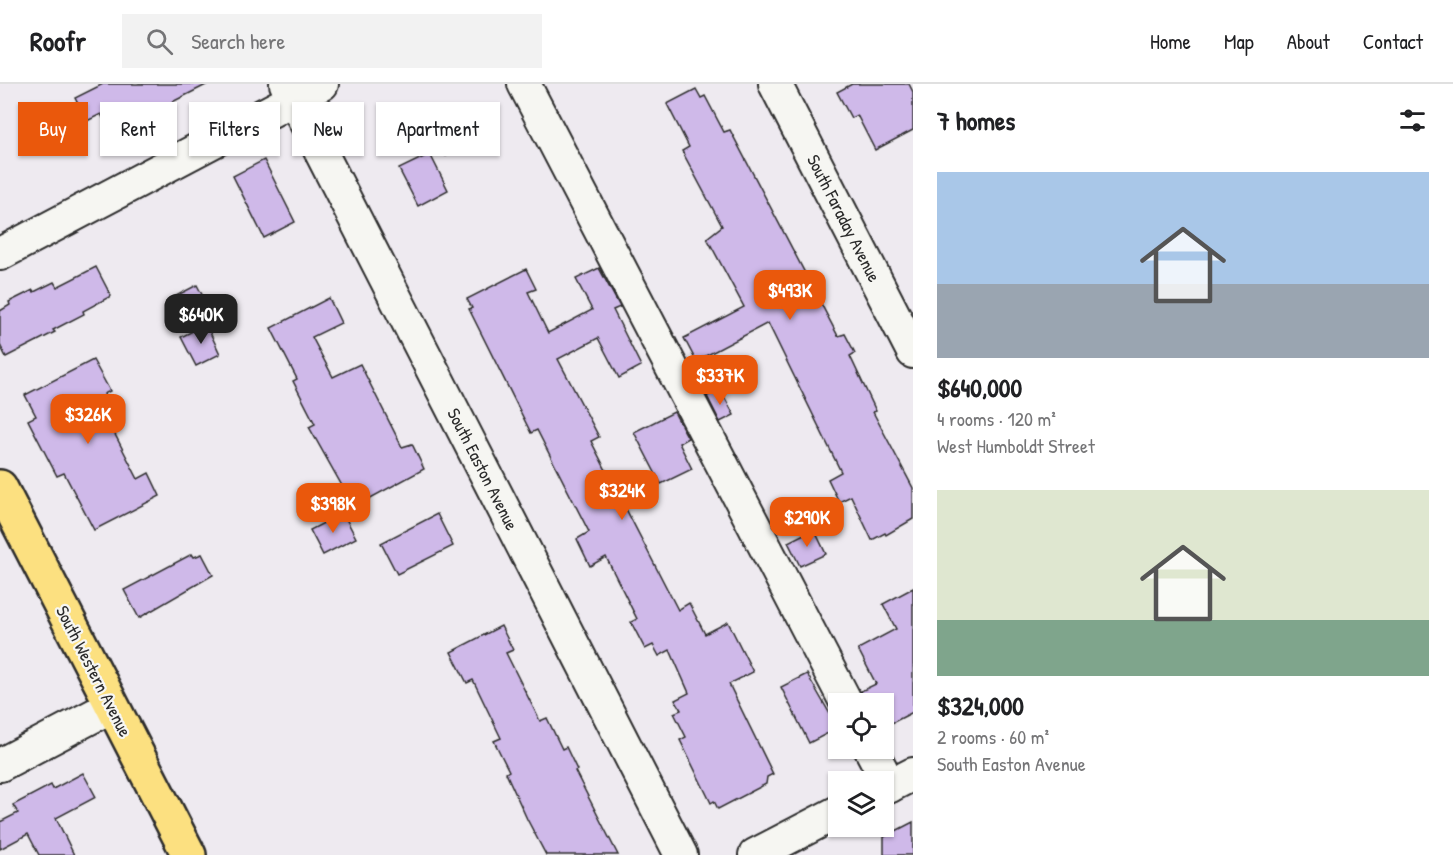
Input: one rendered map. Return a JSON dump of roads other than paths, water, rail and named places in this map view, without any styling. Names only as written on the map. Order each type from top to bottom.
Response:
[{"type":"main road","name":"South Western Avenue","points":[[0,487],[189,855]]},
{"type":"street","points":[[0,254],[290,92],[322,84]]},
{"type":"street","points":[[524,84],[841,693]]},
{"type":"street","name":"South Faraday Avenue","points":[[775,84],[913,352]]},
{"type":"street","name":"South Easton Avenue","points":[[290,92],[681,855]]},
{"type":"street","points":[[0,765],[112,706]]},
{"type":"street","points":[[878,759],[896,783]]},
{"type":"street","points":[[755,855],[828,817]]}]
